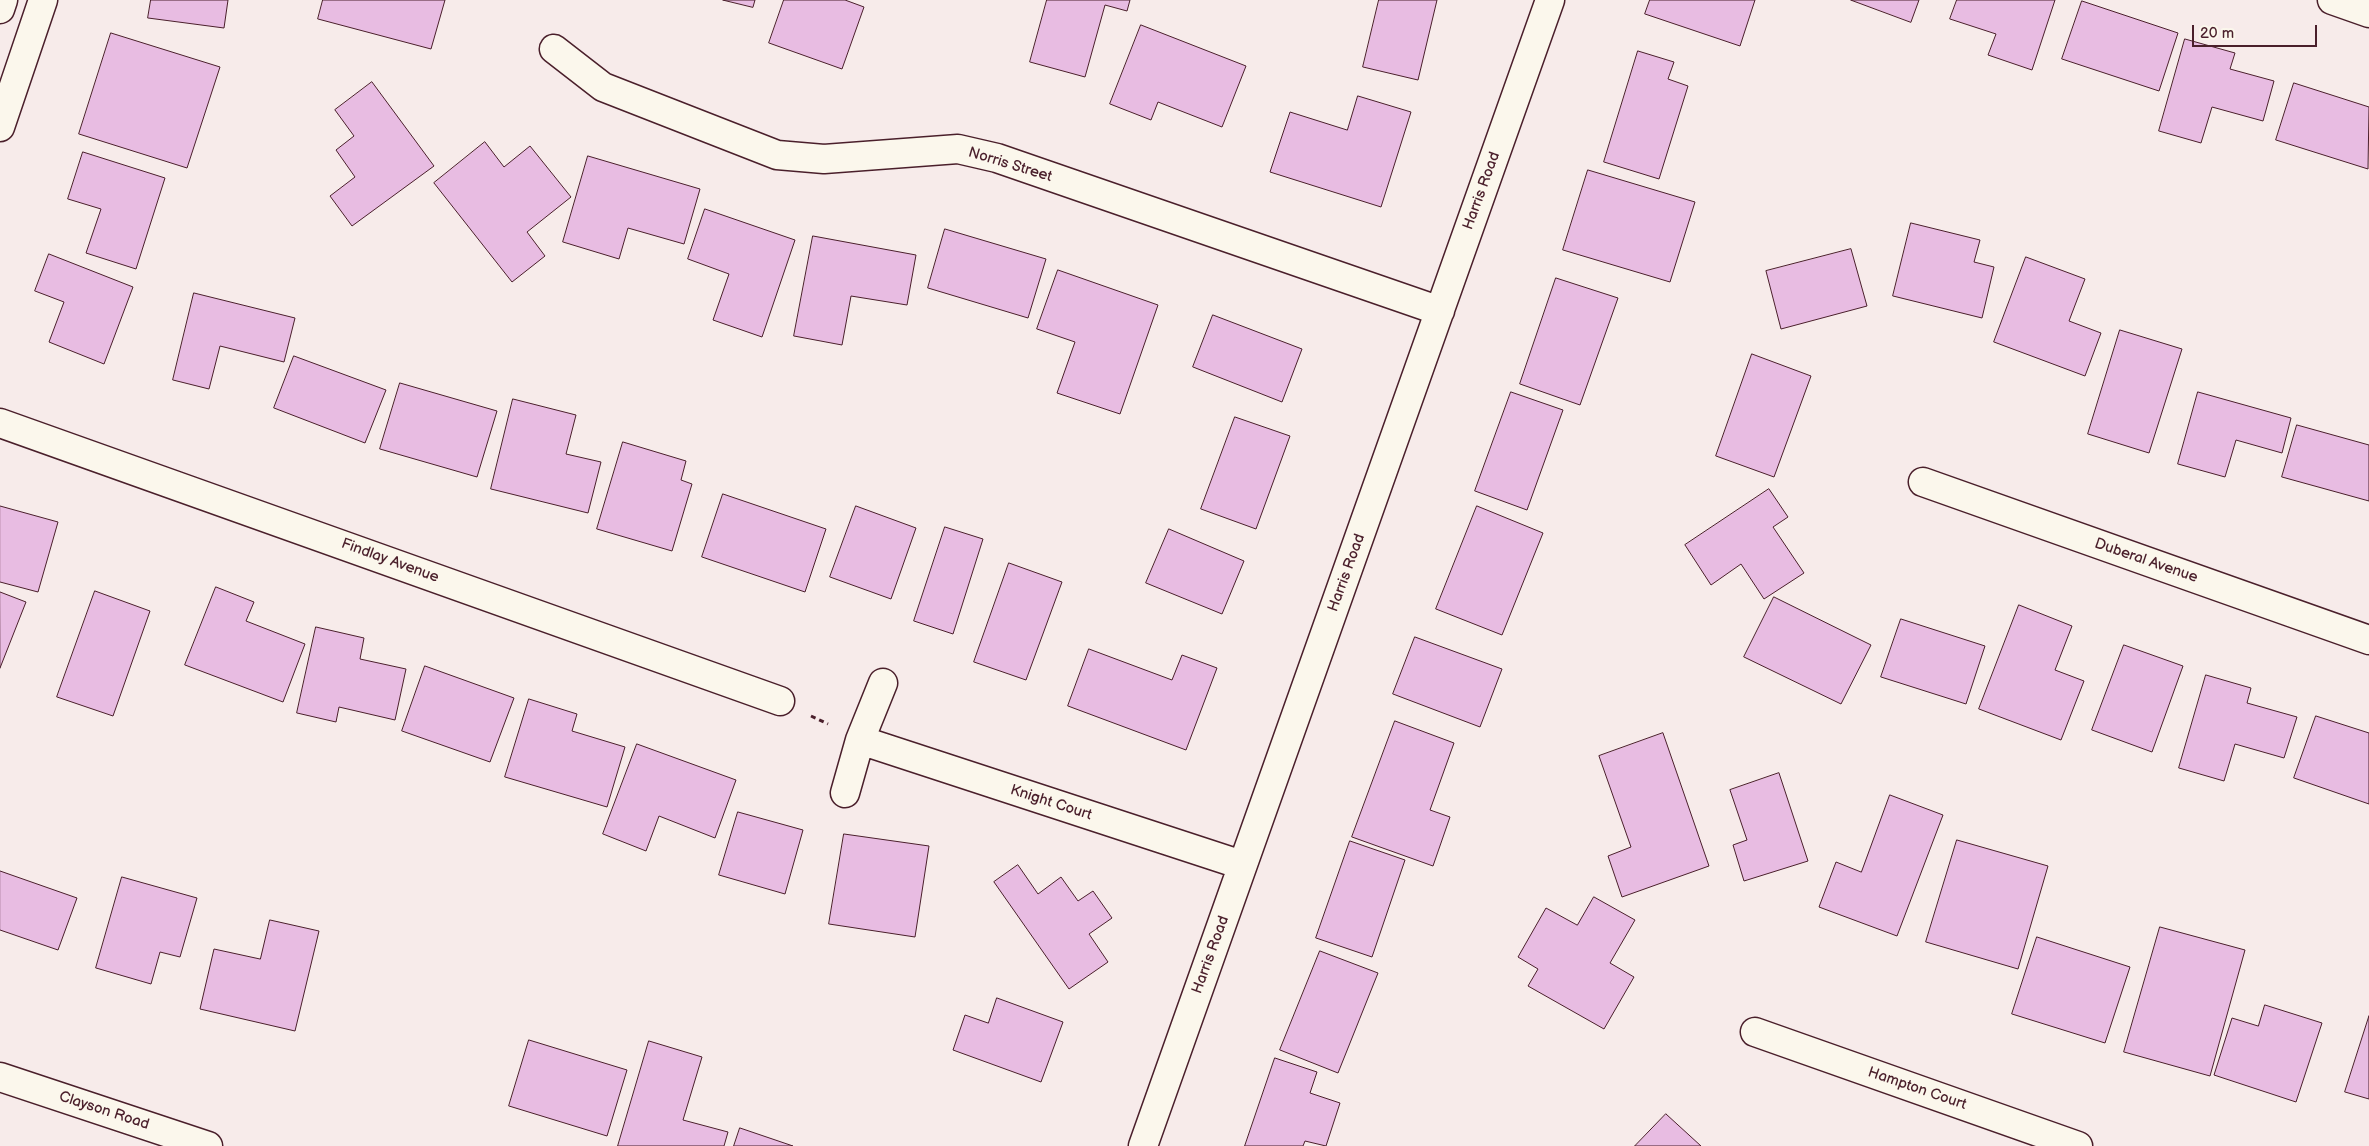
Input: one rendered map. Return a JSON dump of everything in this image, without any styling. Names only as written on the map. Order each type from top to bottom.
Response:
[{"type":"street","points":[[0,9],[3,0]]},
{"type":"street","points":[[0,127],[42,0]]},
{"type":"street","name":"Harris Road","points":[[1143,1146],[1550,0]]},
{"type":"street","points":[[2332,0],[2369,13]]},
{"type":"street","name":"Norris Street","points":[[554,49],[603,87],[777,155],[824,159],[958,149],[989,156],[1440,311]]},
{"type":"street","name":"Findlay Avenue","points":[[0,423],[780,701]]},
{"type":"street","name":"Duberal Avenue","points":[[1923,482],[2369,640]]},
{"type":"street","points":[[845,793],[860,740],[882,683]]},
{"type":"street","name":"Knight Court","points":[[860,740],[1242,865]]},
{"type":"street","name":"Hampton Court","points":[[1754,1032],[2078,1146]]},
{"type":"street","name":"Clayson Road","points":[[0,1077],[208,1146]]},
{"type":"path","points":[[780,701],[860,740]]},
{"type":"building","points":[[151,0],[228,0],[224,28],[148,18]]},
{"type":"building","points":[[323,0],[445,0],[431,49],[318,19]]},
{"type":"building","points":[[723,0],[755,0],[753,7]]},
{"type":"building","points":[[784,0],[845,0],[864,7],[842,69],[769,43]]},
{"type":"building","points":[[1047,0],[1130,0],[1127,11],[1105,5],[1085,77],[1030,62]]},
{"type":"building","points":[[1379,0],[1437,0],[1418,80],[1363,67]]},
{"type":"building","points":[[1650,0],[1755,0],[1740,46],[1645,14]]},
{"type":"building","points":[[1851,0],[1919,0],[1911,22]]},
{"type":"building","points":[[1957,0],[2055,0],[2032,70],[1988,55],[1996,34],[1950,19]]},
{"type":"building","points":[[2082,1],[2178,33],[2159,91],[2062,59]]},
{"type":"building","points":[[1141,25],[1246,66],[1222,127],[1158,102],[1151,120],[1110,104]]},
{"type":"building","points":[[111,33],[220,67],[187,168],[79,134]]},
{"type":"building","points":[[2185,39],[2235,53],[2230,69],[2274,81],[2263,121],[2212,107],[2201,143],[2159,131]]},
{"type":"building","points":[[1638,51],[1674,62],[1668,79],[1688,86],[1659,179],[1604,162]]},
{"type":"building","points":[[372,82],[434,166],[352,226],[330,196],[355,177],[336,150],[354,136],[335,110]]},
{"type":"building","points":[[2294,83],[2369,107],[2368,169],[2276,140]]},
{"type":"building","points":[[1358,96],[1411,112],[1381,207],[1270,172],[1290,112],[1347,130]]},
{"type":"building","points":[[485,142],[504,167],[530,146],[571,197],[527,232],[545,256],[512,282],[434,183]]},
{"type":"building","points":[[83,152],[165,178],[136,269],[86,253],[101,209],[68,199]]},
{"type":"building","points":[[588,156],[700,189],[684,244],[628,228],[619,259],[563,242]]},
{"type":"building","points":[[1588,170],[1695,202],[1670,282],[1563,250]]},
{"type":"building","points":[[705,209],[795,240],[762,337],[713,320],[729,274],[688,259]]},
{"type":"building","points":[[1911,223],[1980,240],[1974,262],[1994,267],[1982,318],[1893,296]]},
{"type":"building","points":[[945,229],[1046,259],[1028,318],[928,288]]},
{"type":"building","points":[[813,236],[916,255],[907,305],[851,296],[842,345],[794,336]]},
{"type":"building","points":[[1851,249],[1867,306],[1781,329],[1766,271]]},
{"type":"building","points":[[49,254],[133,287],[104,364],[49,342],[64,302],[35,291]]},
{"type":"building","points":[[2026,257],[2085,279],[2069,321],[2101,333],[2085,376],[1994,342]]},
{"type":"building","points":[[1058,270],[1158,305],[1120,414],[1057,393],[1075,342],[1037,329]]},
{"type":"building","points":[[1556,278],[1618,298],[1580,405],[1520,384]]},
{"type":"building","points":[[194,293],[295,318],[284,362],[220,346],[209,389],[173,380]]},
{"type":"building","points":[[1213,315],[1302,349],[1282,402],[1193,367]]},
{"type":"building","points":[[2120,330],[2182,349],[2149,453],[2088,434]]},
{"type":"building","points":[[1752,354],[1811,376],[1774,477],[1716,456]]},
{"type":"building","points":[[294,356],[386,390],[365,443],[274,408]]},
{"type":"building","points":[[400,383],[497,411],[477,477],[380,449]]},
{"type":"building","points":[[1511,392],[1563,410],[1527,510],[1475,491]]},
{"type":"building","points":[[2198,392],[2291,418],[2282,453],[2236,440],[2225,477],[2178,464]]},
{"type":"building","points":[[513,399],[576,415],[566,454],[601,462],[588,513],[491,489]]},
{"type":"building","points":[[1235,417],[1290,436],[1256,529],[1201,509]]},
{"type":"building","points":[[2297,425],[2369,445],[2369,501],[2282,477]]},
{"type":"building","points":[[623,442],[686,461],[681,480],[692,484],[672,551],[597,529]]},
{"type":"building","points":[[1769,489],[1788,517],[1773,527],[1804,573],[1764,599],[1741,564],[1711,585],[1685,545]]},
{"type":"building","points":[[723,494],[826,529],[805,592],[702,557]]},
{"type":"building","points":[[0,506],[58,522],[38,592],[0,582]]},
{"type":"building","points":[[856,506],[916,528],[891,599],[830,577]]},
{"type":"building","points":[[1477,506],[1543,533],[1502,635],[1436,609]]},
{"type":"building","points":[[945,527],[983,539],[953,634],[914,621]]},
{"type":"building","points":[[1169,529],[1244,561],[1222,614],[1146,583]]},
{"type":"building","points":[[1009,563],[1062,582],[1026,680],[974,662]]},
{"type":"building","points":[[216,587],[254,602],[246,621],[305,644],[283,702],[185,665]]},
{"type":"building","points":[[95,591],[150,611],[113,716],[57,697]]},
{"type":"building","points":[[0,592],[26,602],[0,668]]},
{"type":"building","points":[[1774,597],[1871,645],[1841,704],[1744,657]]},
{"type":"building","points":[[2019,605],[2072,626],[2055,670],[2084,681],[2061,740],[1979,709]]},
{"type":"building","points":[[1901,619],[1985,646],[1966,704],[1881,677]]},
{"type":"building","points":[[316,627],[364,638],[360,659],[406,669],[395,720],[339,707],[336,722],[297,713]]},
{"type":"building","points":[[1415,637],[1502,669],[1480,727],[1393,694]]},
{"type":"building","points":[[2124,645],[2183,666],[2152,752],[2092,730]]},
{"type":"building","points":[[1089,649],[1172,680],[1182,655],[1217,668],[1186,750],[1068,706]]},
{"type":"building","points":[[425,666],[514,698],[490,762],[402,731]]},
{"type":"building","points":[[2206,675],[2251,688],[2247,703],[2297,717],[2284,758],[2235,744],[2224,781],[2179,768]]},
{"type":"building","points":[[529,699],[577,714],[572,731],[625,747],[607,807],[505,777]]},
{"type":"building","points":[[2316,716],[2369,733],[2369,804],[2294,778]]},
{"type":"building","points":[[1395,721],[1454,743],[1430,810],[1450,817],[1433,866],[1352,837]]},
{"type":"building","points":[[1663,733],[1709,866],[1622,897],[1608,856],[1631,847],[1599,756]]},
{"type":"building","points":[[637,744],[736,780],[715,838],[659,816],[646,851],[603,834]]},
{"type":"building","points":[[1779,773],[1808,861],[1744,881],[1733,845],[1747,840],[1730,790]]},
{"type":"building","points":[[1890,795],[1943,815],[1897,936],[1819,907],[1836,862],[1861,872]]},
{"type":"building","points":[[738,812],[803,830],[785,894],[719,875]]},
{"type":"building","points":[[844,834],[929,846],[915,937],[829,924]]},
{"type":"building","points":[[1957,840],[2048,866],[2018,969],[1926,942]]},
{"type":"building","points":[[1350,841],[1405,860],[1372,957],[1316,938]]},
{"type":"building","points":[[1018,865],[1038,894],[1061,877],[1078,901],[1093,891],[1112,918],[1089,934],[1108,962],[1069,989],[994,882]]},
{"type":"building","points":[[0,871],[77,898],[58,950],[0,930]]},
{"type":"building","points":[[122,877],[197,898],[180,957],[160,952],[151,984],[96,968]]},
{"type":"building","points":[[1594,897],[1635,920],[1610,963],[1634,977],[1604,1029],[1528,986],[1538,969],[1518,957],[1546,908],[1577,925]]},
{"type":"building","points":[[270,920],[319,931],[295,1031],[200,1009],[214,949],[260,959]]},
{"type":"building","points":[[2160,927],[2245,950],[2210,1076],[2124,1052]]},
{"type":"building","points":[[2037,937],[2130,967],[2105,1043],[2012,1014]]},
{"type":"building","points":[[1320,951],[1378,973],[1338,1073],[1280,1050]]},
{"type":"building","points":[[997,998],[1063,1022],[1041,1082],[953,1050],[965,1015],[988,1023]]},
{"type":"building","points":[[2265,1005],[2322,1023],[2296,1102],[2214,1075],[2232,1018],[2258,1026]]},
{"type":"building","points":[[2369,1016],[2369,1099],[2345,1092]]},
{"type":"building","points":[[529,1040],[627,1070],[607,1136],[509,1106]]},
{"type":"building","points":[[649,1041],[702,1057],[683,1120],[728,1132],[724,1146],[618,1146]]},
{"type":"building","points":[[1275,1058],[1317,1072],[1310,1093],[1340,1103],[1326,1146],[1305,1141],[1303,1146],[1245,1146]]},
{"type":"building","points":[[1666,1114],[1701,1146],[1635,1146]]},
{"type":"building","points":[[740,1128],[793,1146],[734,1146]]}]
